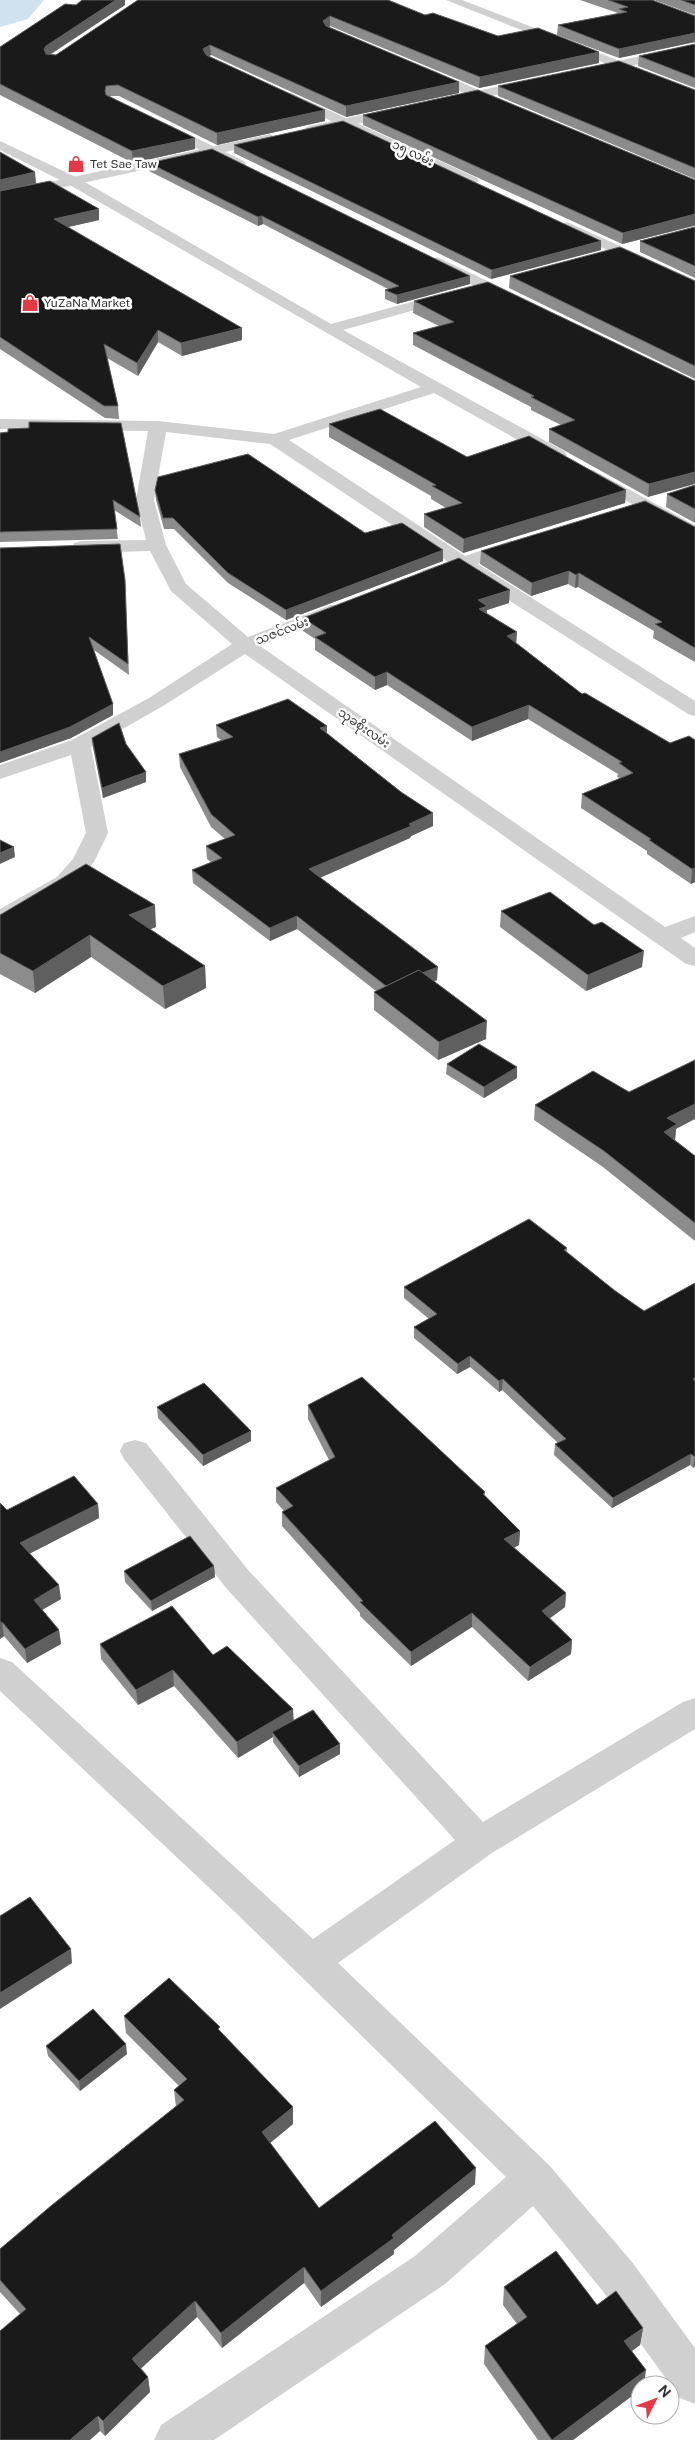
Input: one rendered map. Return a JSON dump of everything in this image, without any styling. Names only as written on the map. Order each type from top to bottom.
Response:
[{"type":"street","points":[[452,0],[695,95]]},
{"type":"street","points":[[580,73],[695,48]]},
{"type":"street","points":[[414,67],[524,114]]},
{"type":"street","points":[[432,104],[543,81]]},
{"type":"street","name":"၁၅ လမ်း","points":[[274,90],[347,122],[487,189]]},
{"type":"street","points":[[299,132],[413,108]]},
{"type":"street","points":[[148,119],[255,172]]},
{"type":"street","points":[[0,197],[279,136]]},
{"type":"street","points":[[0,145],[73,181],[329,329],[437,387],[695,533]]},
{"type":"street","points":[[558,222],[695,286]]},
{"type":"street","points":[[600,256],[638,246]]},
{"type":"street","points":[[423,255],[529,307]]},
{"type":"street","points":[[329,329],[504,281]]},
{"type":"street","points":[[0,424],[158,426],[275,439],[437,387]]},
{"type":"street","name":"သုခစိုးလမ်း","points":[[158,426],[145,500],[156,544],[178,587],[245,645],[695,959]]},
{"type":"street","points":[[275,439],[461,562],[695,710]]},
{"type":"street","points":[[618,513],[670,497]]},
{"type":"street","points":[[416,579],[461,562],[539,538]]},
{"type":"street","points":[[59,548],[156,544]]},
{"type":"street","name":"သဇင်လမ်း","points":[[0,772],[80,745],[156,702],[245,645],[353,603]]},
{"type":"street","points":[[0,920],[65,882],[84,862],[97,833],[80,745]]},
{"type":"street","points":[[664,937],[695,923]]},
{"type":"street","points":[[135,1451],[238,1580],[479,1842]]},
{"type":"street","points":[[0,1672],[311,1960],[535,2178],[617,2276],[695,2383]]},
{"type":"street","points":[[311,1960],[479,1842],[695,1712]]},
{"type":"street","points":[[176,2440],[430,2270],[535,2178]]},
{"type":"water","points":[[0,0],[44,0],[28,19],[0,27]]},
{"type":"building","points":[[82,0],[116,0],[46,46],[44,49],[46,54],[56,55],[138,0],[388,0],[425,15],[433,13],[498,36],[538,28],[599,52],[480,77],[330,16],[323,21],[326,26],[459,82],[346,106],[210,45],[203,49],[206,55],[325,110],[217,133],[118,85],[106,86],[106,95],[195,138],[132,151],[0,84],[0,47],[65,4],[76,5]]},
{"type":"building","points":[[608,0],[652,0],[695,16],[695,33],[619,49],[558,25],[627,12],[619,9],[628,7]]},
{"type":"building","points":[[681,0],[695,0],[695,5]]},
{"type":"building","points":[[695,44],[695,78],[639,56]]},
{"type":"building","points":[[619,61],[695,90],[695,168],[498,86]]},
{"type":"building","points":[[478,90],[695,180],[695,214],[623,233],[363,115]]},
{"type":"building","points":[[343,121],[601,241],[492,270],[234,145]]},
{"type":"building","points":[[212,149],[470,276],[397,295],[385,290],[399,286],[262,216],[258,217],[149,163]]},
{"type":"building","points":[[0,152],[35,172],[0,180]]},
{"type":"building","points":[[50,181],[99,209],[54,219],[242,328],[181,343],[158,330],[137,363],[104,344],[118,406],[104,406],[0,337],[0,191]]},
{"type":"building","points":[[695,227],[695,266],[640,241]]},
{"type":"building","points":[[620,247],[695,281],[695,366],[510,276]]},
{"type":"building","points":[[488,282],[695,381],[695,472],[649,484],[549,429],[575,420],[531,397],[534,396],[413,333],[454,322],[414,301]]},
{"type":"building","points":[[380,409],[467,457],[529,436],[626,490],[464,539],[424,514],[462,503],[432,486],[436,485],[329,424]]},
{"type":"building","points":[[29,422],[121,423],[140,517],[113,500],[117,529],[0,532],[0,433],[8,432],[8,429],[29,428]]},
{"type":"building","points":[[248,454],[365,533],[402,523],[443,550],[286,610],[228,573],[173,518],[163,518],[155,490],[158,477]]},
{"type":"building","points":[[695,485],[695,509],[667,494]]},
{"type":"building","points":[[645,501],[695,527],[695,648],[655,624],[662,622],[579,573],[576,575],[569,571],[532,583],[481,551]]},
{"type":"building","points":[[120,544],[125,580],[128,664],[89,637],[113,704],[70,727],[0,752],[0,548]]},
{"type":"building","points":[[459,558],[510,590],[478,600],[487,606],[479,609],[517,632],[507,636],[582,694],[585,693],[670,743],[689,736],[695,740],[695,868],[692,869],[649,840],[651,839],[582,794],[633,773],[619,763],[622,762],[529,705],[472,727],[387,672],[375,677],[315,637],[326,633],[303,618]]},
{"type":"building","points":[[288,699],[327,726],[320,728],[401,792],[433,813],[409,824],[411,826],[309,869],[438,967],[422,973],[419,970],[386,986],[297,916],[270,928],[192,870],[222,858],[206,846],[235,835],[211,814],[179,754],[233,737],[216,725]]},
{"type":"building","points":[[119,723],[126,744],[146,772],[102,788],[92,738]]},
{"type":"building","points":[[0,840],[14,847],[0,853]]},
{"type":"building","points":[[86,864],[155,905],[129,915],[205,966],[163,986],[90,935],[33,971],[0,953],[0,915]]},
{"type":"building","points":[[550,892],[594,925],[602,922],[644,951],[588,975],[501,911]]},
{"type":"building","points":[[419,970],[487,1021],[439,1042],[374,992]]},
{"type":"building","points":[[479,1044],[517,1067],[484,1087],[447,1064]]},
{"type":"building","points":[[695,1060],[695,1104],[667,1118],[677,1124],[664,1132],[695,1156],[695,1223],[604,1151],[535,1105],[593,1071],[629,1092]]},
{"type":"building","points":[[529,1219],[567,1248],[564,1250],[614,1290],[644,1311],[695,1283],[695,1378],[693,1379],[695,1381],[695,1457],[691,1454],[613,1498],[555,1444],[566,1439],[503,1379],[499,1381],[470,1356],[458,1364],[414,1327],[437,1314],[404,1287]]},
{"type":"building","points":[[362,1377],[485,1492],[483,1494],[520,1531],[504,1539],[566,1593],[542,1611],[572,1640],[530,1667],[472,1613],[411,1652],[360,1602],[363,1601],[282,1512],[293,1506],[276,1488],[335,1457],[308,1405]]},
{"type":"building","points":[[204,1383],[251,1431],[203,1455],[157,1407]]},
{"type":"building","points":[[74,1476],[98,1504],[20,1543],[59,1585],[34,1600],[59,1630],[25,1649],[2,1622],[0,1623],[0,1503],[7,1510]]},
{"type":"building","points":[[190,1536],[214,1566],[151,1601],[124,1571]]},
{"type":"building","points":[[172,1606],[213,1655],[227,1646],[293,1709],[237,1742],[173,1670],[136,1690],[100,1644]]},
{"type":"building","points":[[313,1710],[340,1744],[299,1766],[272,1732]]},
{"type":"building","points":[[30,1897],[71,1949],[0,1993],[0,1916]]},
{"type":"building","points":[[169,1978],[220,2027],[218,2029],[293,2107],[262,2132],[319,2208],[435,2121],[476,2168],[392,2235],[394,2238],[321,2291],[304,2267],[221,2333],[195,2301],[132,2359],[148,2377],[103,2421],[98,2416],[70,2440],[0,2440],[0,2331],[26,2309],[0,2280],[0,2249],[184,2100],[174,2090],[187,2079],[124,2016]]},
{"type":"building","points":[[93,2009],[126,2044],[79,2081],[46,2046]]},
{"type":"building","points":[[556,2251],[597,2305],[616,2291],[643,2328],[624,2341],[646,2370],[639,2375],[630,2375],[630,2382],[552,2440],[485,2346],[527,2317],[504,2287]]},
{"type":"place","name":"Tet Sae Taw","points":[[76,164]]},
{"type":"place","name":"YuZaNa Market","points":[[30,303]]}]
